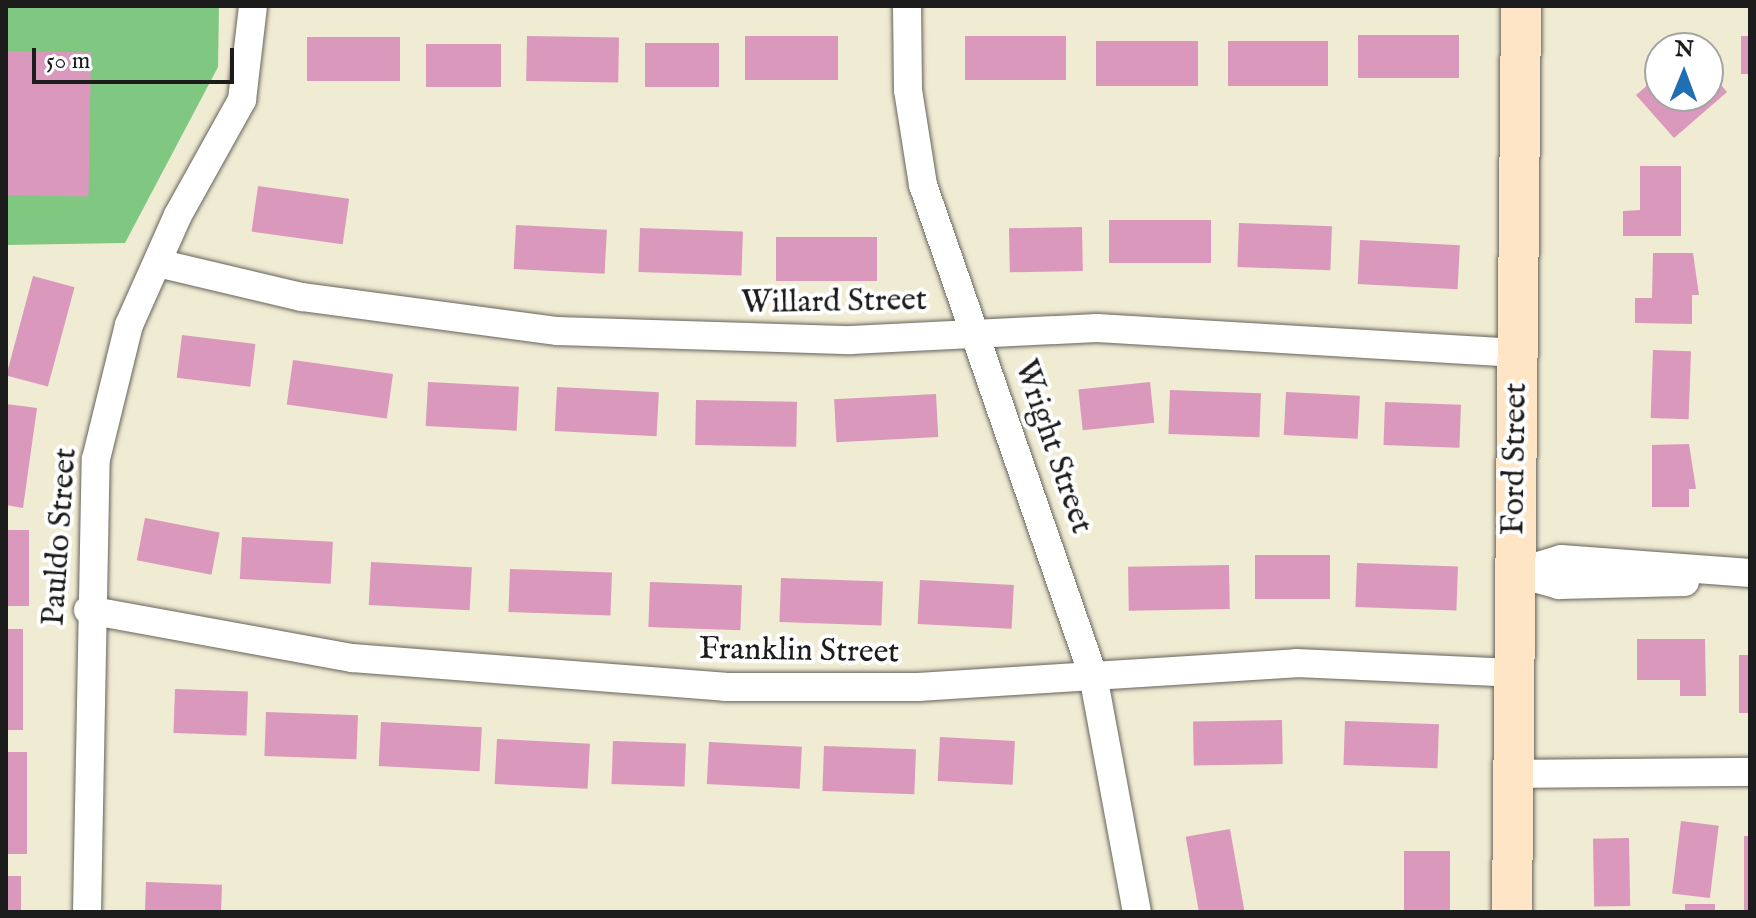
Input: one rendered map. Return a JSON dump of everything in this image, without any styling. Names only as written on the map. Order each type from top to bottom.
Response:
[{"type":"street","name":"Pauldo Street","points":[[87,912],[88,610],[96,459],[129,325],[242,100],[253,6]]},
{"type":"street","name":"Wright Street","points":[[907,6],[908,90],[923,185],[1093,675],[1137,912]]},
{"type":"street","name":"Ford Street","points":[[1512,912],[1521,6]]},
{"type":"street","name":"Willard Street","points":[[158,263],[302,297],[557,331],[851,340],[1097,328],[1235,331],[1517,353]]},
{"type":"street","points":[[1515,573],[1561,559],[1750,574]]},
{"type":"street","name":"Franklin Street","points":[[88,610],[352,658],[546,677],[810,688],[1296,663],[1514,673]]},
{"type":"street","points":[[1514,774],[1750,772]]},
{"type":"green space","points":[[6,6],[219,6],[218,67],[125,243],[6,245]]},
{"type":"building","points":[[1358,35],[1459,35],[1459,78],[1358,78]]},
{"type":"building","points":[[527,36],[619,38],[618,83],[526,81]]},
{"type":"building","points":[[745,36],[838,36],[838,80],[745,80]]},
{"type":"building","points":[[965,36],[1066,36],[1066,80],[965,80]]},
{"type":"building","points":[[1741,36],[1750,36],[1750,74],[1741,74]]},
{"type":"building","points":[[307,37],[400,37],[400,81],[307,81]]},
{"type":"building","points":[[1096,41],[1198,41],[1198,86],[1096,86]]},
{"type":"building","points":[[1228,41],[1328,41],[1328,86],[1228,86]]},
{"type":"building","points":[[645,43],[719,43],[719,87],[645,87]]},
{"type":"building","points":[[426,44],[501,44],[501,87],[426,87]]},
{"type":"building","points":[[6,51],[91,52],[88,196],[6,195]]},
{"type":"building","points":[[1644,88],[1644,104],[1636,95]]},
{"type":"building","points":[[1651,112],[1704,112],[1674,138]]},
{"type":"building","points":[[1640,166],[1681,166],[1681,236],[1623,236],[1623,211],[1640,210]]},
{"type":"building","points":[[258,186],[349,199],[343,244],[252,232]]},
{"type":"building","points":[[1109,220],[1211,220],[1211,263],[1109,263]]},
{"type":"building","points":[[1239,223],[1332,226],[1330,270],[1237,267]]},
{"type":"building","points":[[516,225],[607,230],[605,274],[514,269]]},
{"type":"building","points":[[1082,227],[1083,271],[1010,272],[1009,228]]},
{"type":"building","points":[[640,228],[743,232],[741,276],[638,272]]},
{"type":"building","points":[[776,237],[877,237],[877,281],[776,281]]},
{"type":"building","points":[[1360,240],[1460,245],[1458,289],[1358,284]]},
{"type":"building","points":[[1653,253],[1693,253],[1699,295],[1692,295],[1692,324],[1635,323],[1635,298],[1652,298]]},
{"type":"building","points":[[33,276],[75,287],[48,387],[6,375]]},
{"type":"building","points":[[182,335],[255,344],[250,387],[177,378]]},
{"type":"building","points":[[1653,350],[1691,351],[1689,419],[1651,418]]},
{"type":"building","points":[[293,360],[393,374],[387,419],[287,405]]},
{"type":"building","points":[[428,382],[519,387],[517,431],[426,426]]},
{"type":"building","points":[[1150,382],[1154,423],[1083,430],[1078,390]]},
{"type":"building","points":[[557,387],[659,392],[657,436],[555,431]]},
{"type":"building","points":[[1170,390],[1261,393],[1259,437],[1168,434]]},
{"type":"building","points":[[1286,392],[1360,396],[1358,439],[1284,435]]},
{"type":"building","points":[[936,394],[938,437],[836,442],[834,399]]},
{"type":"building","points":[[696,400],[797,402],[796,447],[695,445]]},
{"type":"building","points":[[1385,402],[1461,405],[1459,448],[1383,445]]},
{"type":"building","points":[[6,404],[37,408],[23,508],[6,505]]},
{"type":"building","points":[[1689,444],[1696,489],[1689,489],[1689,507],[1652,507],[1652,445]]},
{"type":"building","points":[[145,518],[220,533],[211,575],[137,560]]},
{"type":"building","points":[[6,530],[29,530],[29,606],[6,606]]},
{"type":"building","points":[[242,537],[333,542],[331,584],[240,579]]},
{"type":"building","points":[[1255,555],[1330,555],[1330,599],[1255,599]]},
{"type":"building","points":[[371,562],[472,567],[470,610],[369,605]]},
{"type":"building","points":[[1357,563],[1458,567],[1456,610],[1355,607]]},
{"type":"building","points":[[1229,565],[1230,609],[1129,611],[1128,567]]},
{"type":"building","points":[[510,569],[612,573],[610,616],[508,612]]},
{"type":"building","points":[[781,578],[883,582],[881,626],[779,622]]},
{"type":"building","points":[[920,580],[1014,585],[1012,629],[918,624]]},
{"type":"building","points":[[650,582],[742,585],[740,630],[648,627]]},
{"type":"building","points":[[6,629],[23,629],[23,730],[6,730]]},
{"type":"building","points":[[1637,639],[1705,639],[1706,696],[1680,696],[1680,680],[1637,680]]},
{"type":"building","points":[[1739,655],[1750,655],[1750,713],[1739,713]]},
{"type":"building","points":[[175,689],[248,692],[246,736],[173,733]]},
{"type":"building","points":[[266,712],[358,715],[356,759],[264,756]]},
{"type":"building","points":[[1282,720],[1283,764],[1194,766],[1193,722]]},
{"type":"building","points":[[1345,721],[1439,724],[1437,768],[1343,765]]},
{"type":"building","points":[[381,722],[482,727],[480,771],[379,766]]},
{"type":"building","points":[[940,737],[1015,741],[1013,785],[938,781]]},
{"type":"building","points":[[497,739],[590,744],[588,789],[495,784]]},
{"type":"building","points":[[613,741],[686,744],[684,787],[611,784]]},
{"type":"building","points":[[709,742],[802,747],[800,789],[707,784]]},
{"type":"building","points":[[824,746],[916,749],[914,794],[822,791]]},
{"type":"building","points":[[6,752],[27,752],[27,854],[6,854]]},
{"type":"building","points":[[1681,821],[1719,826],[1710,898],[1672,893]]},
{"type":"building","points":[[1230,829],[1245,912],[1199,912],[1186,837]]},
{"type":"building","points":[[1744,836],[1750,836],[1750,912],[1744,912]]},
{"type":"building","points":[[1629,838],[1630,906],[1594,907],[1593,839]]},
{"type":"building","points":[[1404,851],[1450,851],[1450,912],[1404,912]]},
{"type":"building","points":[[6,876],[21,876],[21,912],[6,912]]},
{"type":"building","points":[[146,882],[222,885],[221,912],[145,912]]},
{"type":"building","points":[[1685,904],[1715,904],[1715,912],[1685,912]]}]
